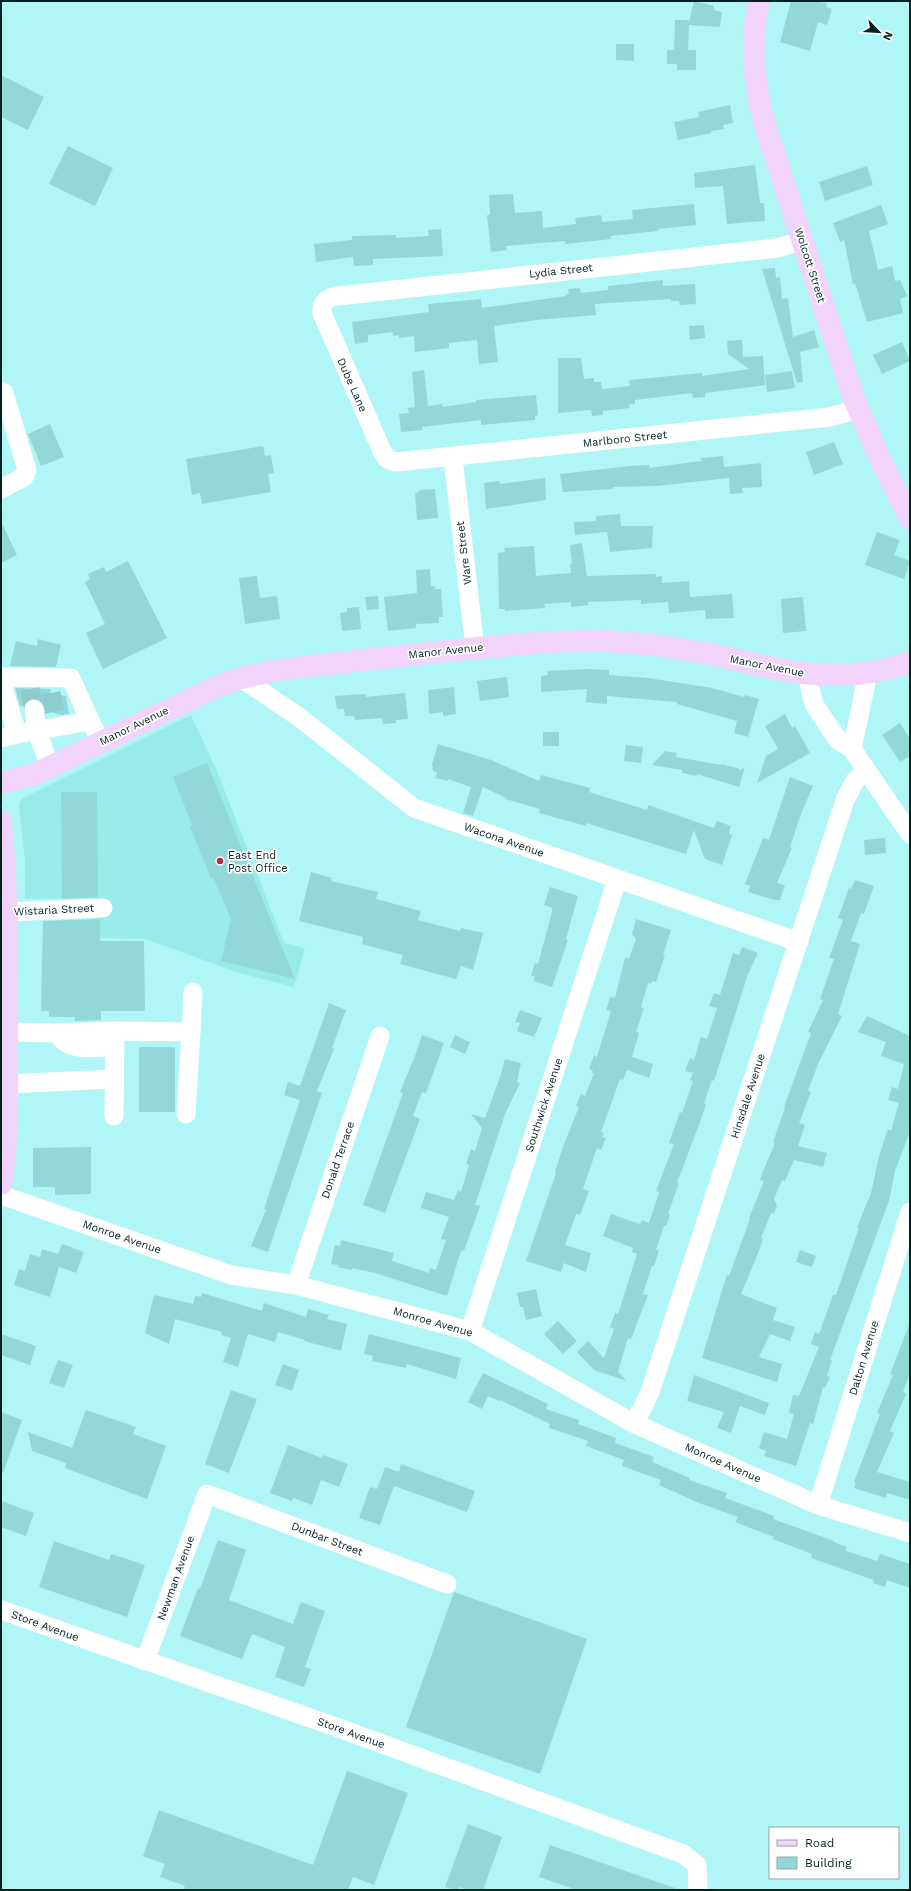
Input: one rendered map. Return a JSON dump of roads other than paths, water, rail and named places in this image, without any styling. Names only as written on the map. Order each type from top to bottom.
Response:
[{"type":"main road","name":"Wolcott Street","points":[[759,1],[753,40],[757,91],[766,129],[858,409],[882,463],[910,518]]},
{"type":"main road","name":"Manor Avenue","points":[[1,783],[26,778],[185,701],[241,678],[271,671],[548,641],[637,644],[688,650],[808,674],[840,676],[868,673],[910,662]]},
{"type":"main road","points":[[1,822],[6,912],[3,940],[7,1032],[7,1084],[1,1184]]},
{"type":"street","name":"Lydia Street","points":[[323,304],[327,300],[338,296],[777,248],[802,241]]},
{"type":"street","name":"Dube Lane","points":[[323,304],[321,310],[323,319],[382,451],[391,461]]},
{"type":"street","points":[[1,391],[4,393],[28,470],[24,477],[1,489]]},
{"type":"street","name":"Marlboro Street","points":[[391,461],[403,463],[453,458],[830,417],[858,409]]},
{"type":"street","name":"Ware Street","points":[[453,458],[474,648]]},
{"type":"street","points":[[852,750],[868,673]]},
{"type":"street","points":[[808,674],[811,694],[815,706],[838,740],[852,750],[910,834]]},
{"type":"street","points":[[1,677],[50,686],[71,678],[90,721],[102,742]]},
{"type":"street","name":"Wacona Avenue","points":[[241,678],[299,717],[414,808],[617,880],[799,942]]},
{"type":"street","points":[[1,682],[9,736],[37,731],[55,720],[90,721]]},
{"type":"street","points":[[34,709],[37,731],[50,767]]},
{"type":"street","name":"Hinsdale Avenue","points":[[632,1423],[642,1409],[650,1392],[845,800],[855,781],[866,770]]},
{"type":"street","name":"Southwick Avenue","points":[[470,1331],[617,880]]},
{"type":"street","name":"Wistaria Street","points":[[6,912],[103,908]]},
{"type":"street","points":[[186,1114],[193,992]]},
{"type":"street","points":[[7,1032],[57,1033],[62,1041],[74,1047],[114,1039],[191,1032]]},
{"type":"street","name":"Donald Terrace","points":[[296,1285],[380,1036]]},
{"type":"street","points":[[114,1039],[114,1116]]},
{"type":"street","points":[[7,1084],[114,1079]]},
{"type":"street","name":"Monroe Avenue","points":[[1,1195],[232,1275],[296,1285],[470,1331],[632,1423],[818,1505],[910,1533]]},
{"type":"street","name":"Dalton Avenue","points":[[818,1505],[910,1212]]},
{"type":"street","name":"Dunbar Street","points":[[207,1494],[447,1584]]},
{"type":"street","name":"Newman Avenue","points":[[145,1661],[207,1494]]},
{"type":"street","name":"Store Avenue","points":[[1,1610],[336,1727],[683,1854],[697,1865],[698,1890]]},
{"type":"tunnel","points":[[30,689],[34,709]]},
{"type":"tunnel","points":[[51,693],[55,713]]},
{"type":"place","name":"East End Post Office","points":[[220,861]]}]
